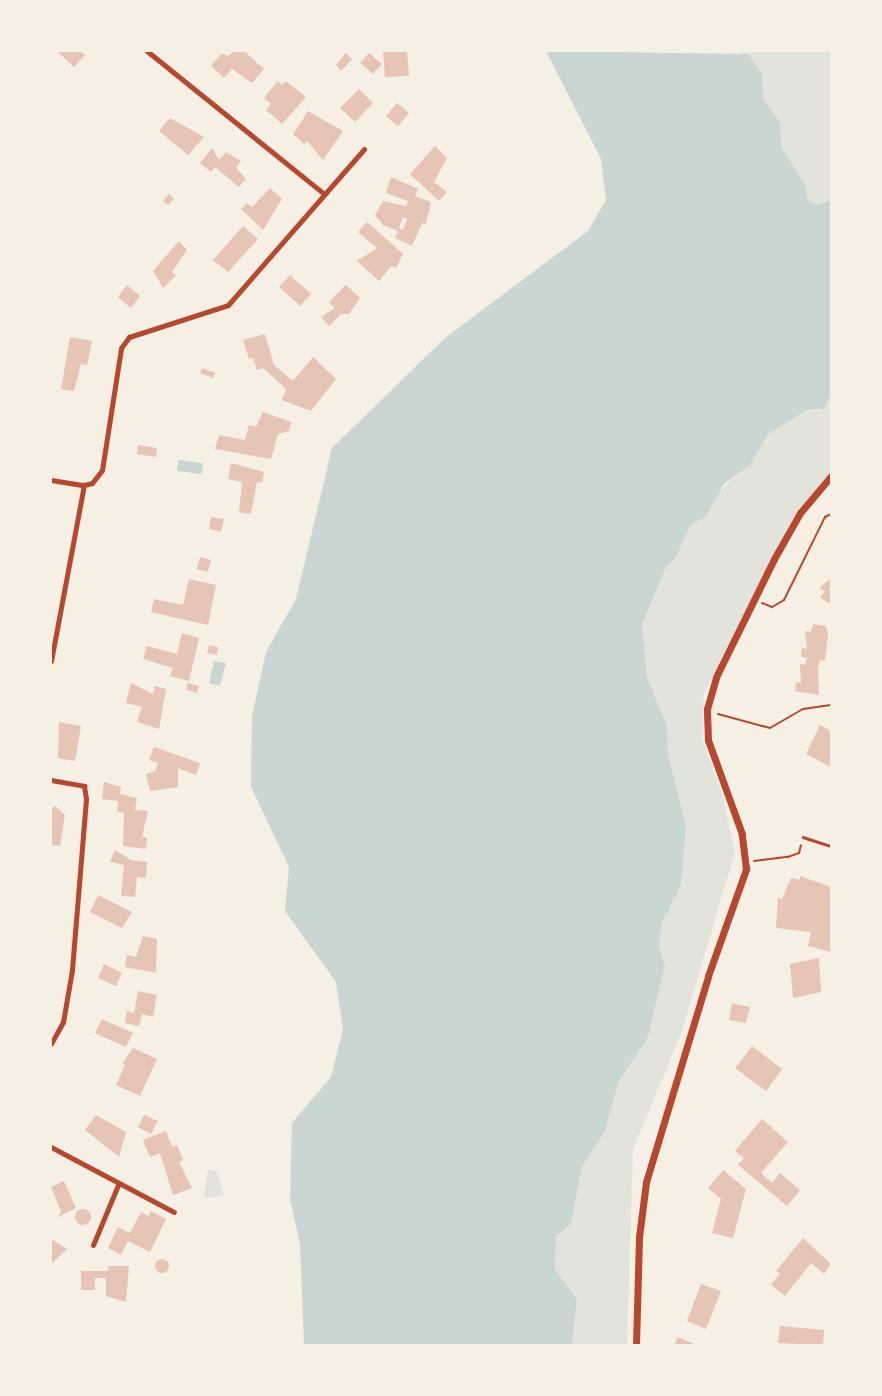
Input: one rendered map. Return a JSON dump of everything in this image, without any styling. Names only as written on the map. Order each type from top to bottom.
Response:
[{"type":"street","points":[[147,51],[323,194]]},
{"type":"street","points":[[51,480],[92,484],[102,470],[121,348],[129,337],[228,305],[364,149]]},
{"type":"street","points":[[636,1345],[639,1237],[646,1182],[708,976],[740,892],[746,860],[742,834],[708,740],[707,709],[716,677],[774,559],[800,513],[831,476]]},
{"type":"street","points":[[51,661],[84,485]]},
{"type":"street","points":[[51,780],[84,786],[86,799],[71,980],[63,1022],[51,1044]]},
{"type":"street","points":[[51,1147],[118,1185],[174,1212]]},
{"type":"street","points":[[93,1245],[118,1185]]},
{"type":"lane","points":[[803,837],[831,846]]},
{"type":"path","points":[[772,607],[783,600],[825,517],[831,514]]},
{"type":"path","points":[[727,719],[770,728],[803,709],[831,705]]},
{"type":"path","points":[[746,860],[799,853],[803,837]]},
{"type":"shaded area","points":[[546,51],[748,54],[762,74],[763,98],[780,122],[781,146],[806,186],[807,199],[817,205],[831,200],[831,394],[824,409],[807,410],[768,434],[750,465],[724,484],[706,516],[690,525],[676,557],[666,567],[642,624],[647,677],[667,726],[668,753],[686,826],[681,885],[662,923],[659,947],[665,965],[648,1037],[618,1083],[605,1131],[582,1167],[571,1224],[556,1236],[555,1269],[577,1299],[572,1345],[304,1345],[300,1244],[290,1199],[292,1123],[331,1077],[343,1029],[336,982],[285,911],[289,867],[251,787],[252,716],[266,652],[296,599],[332,448],[445,338],[588,231],[606,200],[601,159]]},
{"type":"shaded area","points":[[740,51],[831,51],[831,200],[817,205],[807,199],[806,186],[781,146],[780,122],[763,98],[762,74]]},
{"type":"shaded area","points":[[831,389],[831,470],[791,523],[704,693],[702,737],[724,801],[735,852],[682,1031],[633,1150],[627,1345],[572,1345],[577,1299],[555,1269],[556,1236],[571,1224],[582,1167],[605,1131],[618,1083],[648,1037],[665,965],[659,947],[662,923],[681,885],[686,826],[668,753],[667,726],[647,677],[642,624],[654,590],[690,525],[708,513],[720,490],[750,464],[768,434],[807,410],[820,411]]},
{"type":"shaded area","points":[[178,460],[203,463],[202,474],[177,471]]},
{"type":"shaded area","points":[[214,661],[226,663],[220,686],[209,683]]},
{"type":"shaded area","points":[[208,1169],[217,1171],[224,1196],[204,1198]]},
{"type":"building","points":[[57,51],[80,51],[85,55],[74,67]]},
{"type":"building","points":[[233,51],[244,51],[264,69],[252,83],[232,69],[224,78],[211,66],[221,54],[229,56]]},
{"type":"building","points":[[383,51],[407,51],[409,76],[385,77]]},
{"type":"building","points":[[346,53],[352,59],[341,71],[336,65]]},
{"type":"building","points":[[369,53],[382,64],[373,74],[360,63]]},
{"type":"building","points":[[278,81],[282,85],[286,81],[306,97],[282,124],[266,110],[271,104],[264,98]]},
{"type":"building","points":[[359,89],[373,103],[355,122],[340,108]]},
{"type":"building","points":[[397,103],[409,113],[398,126],[386,116]]},
{"type":"building","points":[[308,111],[343,131],[323,160],[307,141],[304,144],[293,134]]},
{"type":"building","points":[[170,118],[204,137],[188,155],[159,131]]},
{"type":"building","points":[[435,146],[447,158],[434,182],[447,192],[439,201],[410,174]]},
{"type":"building","points":[[212,148],[219,160],[226,152],[241,161],[236,168],[246,179],[239,187],[215,167],[211,172],[200,163]]},
{"type":"building","points":[[391,177],[418,189],[415,196],[431,202],[426,224],[422,223],[412,246],[395,238],[398,231],[383,225],[375,215],[383,201],[406,206],[408,201],[386,193]],"holes":[[[403,217],[407,219],[403,230],[399,228]]]},
{"type":"building","points":[[270,188],[282,199],[263,230],[241,209],[247,203],[252,207]]},
{"type":"building","points":[[169,194],[174,199],[168,205],[163,201]]},
{"type":"building","points":[[367,222],[403,254],[396,268],[391,266],[379,281],[357,261],[377,248],[358,232]]},
{"type":"building","points":[[243,226],[258,239],[228,272],[213,260]]},
{"type":"building","points":[[179,241],[187,250],[172,272],[176,275],[163,288],[153,271]]},
{"type":"building","points":[[290,275],[311,294],[300,306],[279,287]]},
{"type":"building","points":[[127,285],[140,296],[131,308],[118,297]]},
{"type":"building","points":[[346,285],[360,298],[349,314],[341,314],[329,326],[321,317],[335,308],[329,302]]},
{"type":"building","points":[[265,334],[274,365],[293,381],[313,357],[336,379],[311,411],[282,400],[286,389],[263,368],[257,370],[253,358],[249,359],[243,340]]},
{"type":"building","points":[[70,337],[92,341],[87,365],[81,364],[74,391],[61,389]]},
{"type":"building","points":[[202,368],[215,373],[213,378],[200,373]]},
{"type":"building","points":[[263,412],[291,422],[289,431],[278,434],[271,459],[215,449],[219,435],[245,440],[249,425],[256,427]]},
{"type":"building","points":[[138,445],[157,448],[156,457],[137,454]]},
{"type":"building","points":[[231,463],[264,472],[262,483],[257,482],[251,514],[239,512],[242,482],[228,479]]},
{"type":"building","points":[[211,517],[224,519],[221,532],[209,529]]},
{"type":"building","points":[[200,557],[211,560],[208,572],[197,569]]},
{"type":"building","points":[[831,578],[831,604],[820,598],[825,591],[819,588]]},
{"type":"building","points":[[189,579],[216,585],[208,625],[151,612],[154,599],[183,605]]},
{"type":"building","points":[[813,624],[826,626],[828,634],[825,661],[820,660],[818,668],[819,695],[795,691],[796,682],[801,683],[800,664],[805,665],[807,658],[801,657],[802,648],[807,649],[805,631],[811,632]]},
{"type":"building","points":[[182,633],[199,638],[189,681],[170,676],[173,668],[143,659],[147,646],[177,654]]},
{"type":"building","points":[[209,645],[218,647],[217,655],[207,653]]},
{"type":"building","points":[[131,683],[153,694],[155,686],[166,689],[159,729],[137,722],[142,707],[126,703]]},
{"type":"building","points":[[188,683],[199,686],[197,693],[186,690]]},
{"type":"building","points":[[59,722],[81,726],[75,761],[58,758]]},
{"type":"building","points":[[820,725],[831,731],[831,767],[806,754]]},
{"type":"building","points":[[154,747],[200,763],[196,775],[178,768],[178,787],[150,791],[146,774],[155,771],[158,763],[149,760]]},
{"type":"building","points":[[104,782],[121,787],[120,794],[137,798],[135,810],[148,811],[142,837],[147,838],[146,849],[123,846],[124,813],[117,812],[118,801],[102,799]]},
{"type":"building","points":[[55,806],[65,815],[60,846],[51,845],[51,809]]},
{"type":"building","points":[[115,850],[131,860],[147,862],[146,878],[137,877],[135,897],[121,896],[124,865],[110,862]]},
{"type":"building","points":[[800,876],[831,887],[831,952],[808,946],[811,932],[776,928],[778,898],[782,899],[791,878],[800,880]]},
{"type":"building","points":[[98,895],[132,912],[122,928],[90,912]]},
{"type":"building","points":[[143,936],[157,939],[156,973],[125,967],[127,955],[136,957]]},
{"type":"building","points":[[819,958],[821,992],[793,998],[790,964]]},
{"type":"building","points":[[104,964],[122,973],[116,986],[98,978]]},
{"type":"building","points":[[138,991],[157,995],[153,1017],[142,1014],[139,1026],[125,1023],[127,1011],[134,1013]]},
{"type":"building","points":[[732,1003],[750,1007],[746,1023],[729,1020]]},
{"type":"building","points":[[102,1019],[133,1033],[126,1047],[95,1033]]},
{"type":"building","points":[[752,1046],[782,1069],[766,1091],[735,1068]]},
{"type":"building","points":[[133,1048],[157,1059],[140,1096],[116,1085],[125,1065],[122,1064]]},
{"type":"building","points":[[96,1115],[126,1132],[119,1157],[85,1130]]},
{"type":"building","points":[[144,1115],[158,1121],[151,1134],[138,1127]]},
{"type":"building","points":[[762,1119],[788,1142],[761,1173],[772,1183],[780,1173],[800,1190],[787,1206],[738,1165],[744,1158],[735,1151]]},
{"type":"building","points":[[166,1131],[172,1147],[177,1145],[183,1160],[179,1162],[192,1188],[173,1195],[160,1153],[150,1157],[143,1140]]},
{"type":"building","points":[[723,1170],[746,1189],[733,1238],[712,1233],[721,1199],[708,1188]]},
{"type":"building","points":[[64,1181],[76,1208],[58,1217],[61,1212],[51,1187]]},
{"type":"building","points":[[83,1209],[89,1211],[89,1223],[83,1225],[77,1223],[75,1217],[77,1211]]},
{"type":"building","points":[[151,1211],[166,1219],[150,1252],[128,1241],[121,1255],[108,1248],[118,1227],[130,1233],[141,1212],[148,1216]]},
{"type":"building","points":[[803,1238],[831,1264],[824,1274],[811,1263],[785,1296],[771,1285],[780,1274],[776,1271]]},
{"type":"building","points":[[51,1239],[67,1249],[51,1264]]},
{"type":"building","points":[[159,1259],[165,1259],[169,1266],[165,1273],[159,1273],[155,1269],[155,1263]]},
{"type":"building","points":[[108,1266],[129,1266],[126,1302],[106,1296],[106,1278],[95,1278],[95,1290],[81,1290],[81,1271],[108,1271]]},
{"type":"building","points":[[701,1284],[721,1291],[706,1329],[687,1321]]},
{"type":"building","points":[[780,1326],[824,1330],[823,1345],[778,1343]]},
{"type":"building","points":[[678,1337],[696,1345],[674,1345]]}]
